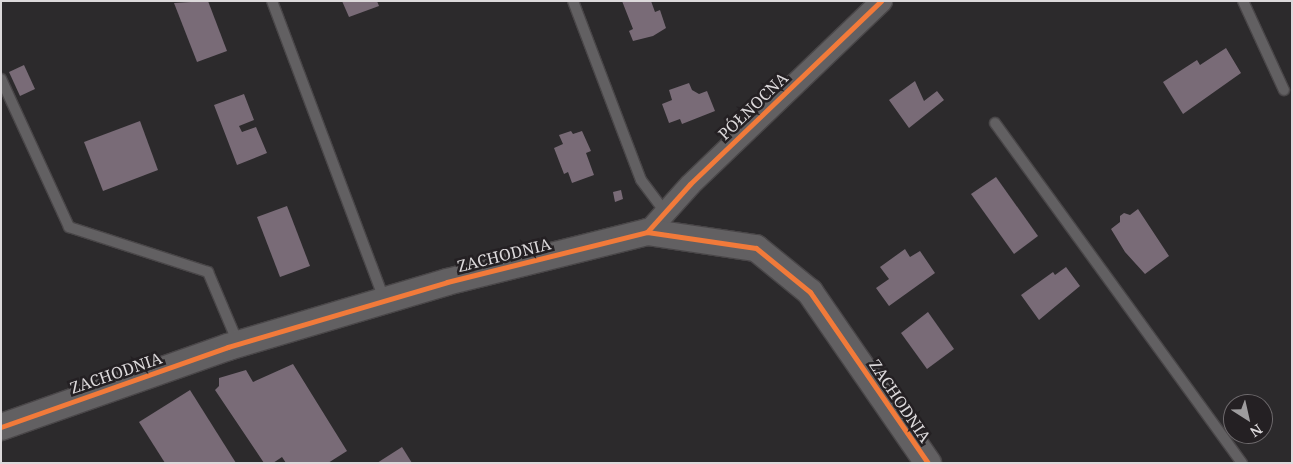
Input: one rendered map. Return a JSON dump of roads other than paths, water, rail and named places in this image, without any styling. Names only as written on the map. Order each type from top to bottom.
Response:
[{"type":"street","name":"PÓŁNOCNA","points":[[647,232],[826,51],[881,1]]},
{"type":"street","name":"ZACHODNIA","points":[[1,426],[239,344],[384,300],[647,232],[756,248],[810,292],[928,463]]},
{"type":"lane","points":[[272,1],[384,300]]},
{"type":"lane","points":[[573,1],[641,180],[665,212]]},
{"type":"lane","points":[[1243,1],[1284,90]]},
{"type":"lane","points":[[1,80],[69,227],[208,272],[239,344]]},
{"type":"lane","points":[[994,123],[1242,463]]}]
